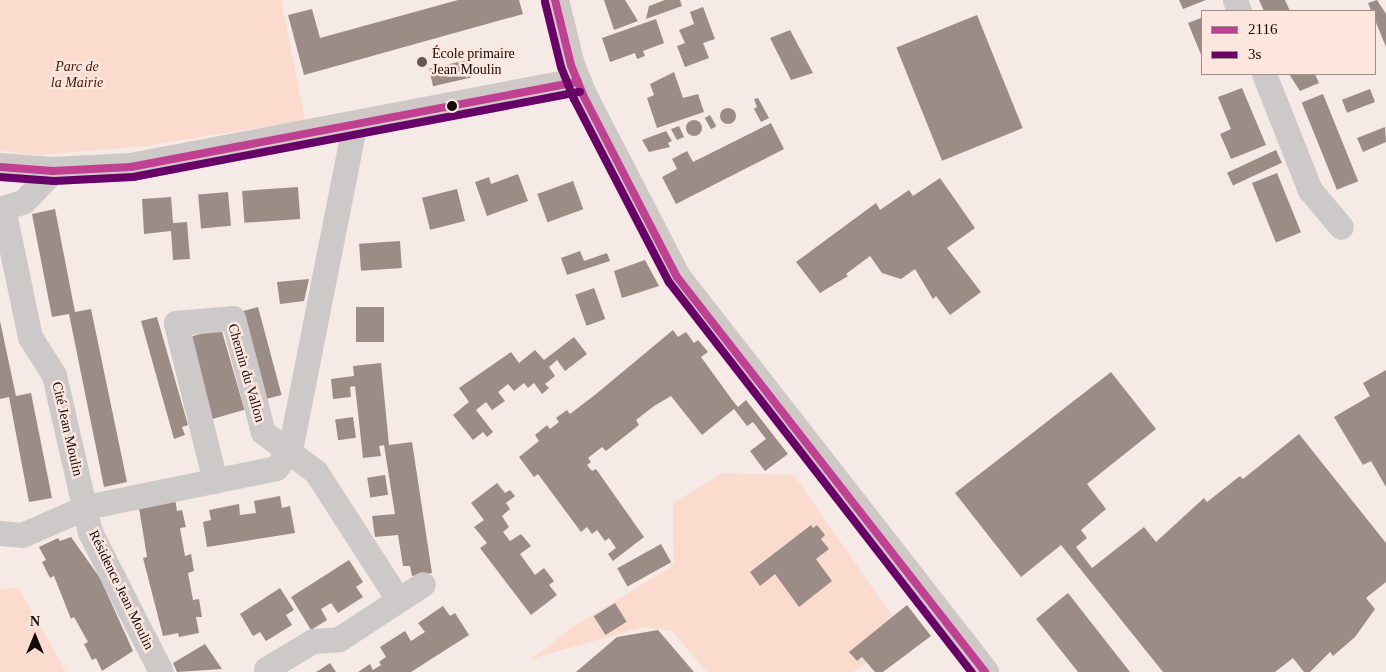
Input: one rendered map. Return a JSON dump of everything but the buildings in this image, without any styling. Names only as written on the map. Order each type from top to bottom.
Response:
[{"type":"street","points":[[555,0],[578,82],[676,277],[985,672]]},
{"type":"street","points":[[1264,75],[1310,190],[1341,227]]},
{"type":"street","points":[[0,167],[53,171],[131,167],[354,128],[578,82]]},
{"type":"street","points":[[0,533],[22,536],[86,506],[276,468],[290,450],[354,128]]},
{"type":"street","name":"Cité Jean Moulin","points":[[53,171],[24,201],[2,209],[30,337],[54,375],[86,506]]},
{"type":"street","name":"Chemin du Vallon","points":[[215,481],[176,323],[233,318],[263,432],[290,450],[316,472],[398,599]]},
{"type":"street","name":"Résidence Jean Moulin","points":[[86,506],[90,532],[161,672]]},
{"type":"street","points":[[266,669],[313,641],[339,639],[422,584]]},
{"type":"green space","name":"Parc de la Mairie","points":[[0,0],[281,0],[305,120],[146,146],[40,155],[0,151]]},
{"type":"green space","points":[[723,473],[794,475],[906,636],[853,672],[707,672],[672,631],[643,627],[531,659],[571,628],[674,565],[673,503]]},
{"type":"green space","points":[[19,588],[66,672],[0,672],[0,589]]},
{"type":"transit line","name":"2116","points":[[555,0],[571,65],[583,95],[677,277],[985,672]]},
{"type":"transit line","name":"3s","points":[[545,2],[561,67],[574,99],[669,282],[972,672]]},
{"type":"transit line","name":"2116","points":[[0,167],[53,171],[131,167],[578,82]]},
{"type":"transit line","name":"3s","points":[[0,177],[54,181],[133,177],[580,92]]},
{"type":"place","name":"École primaire Jean Moulin","points":[[422,62]]}]
